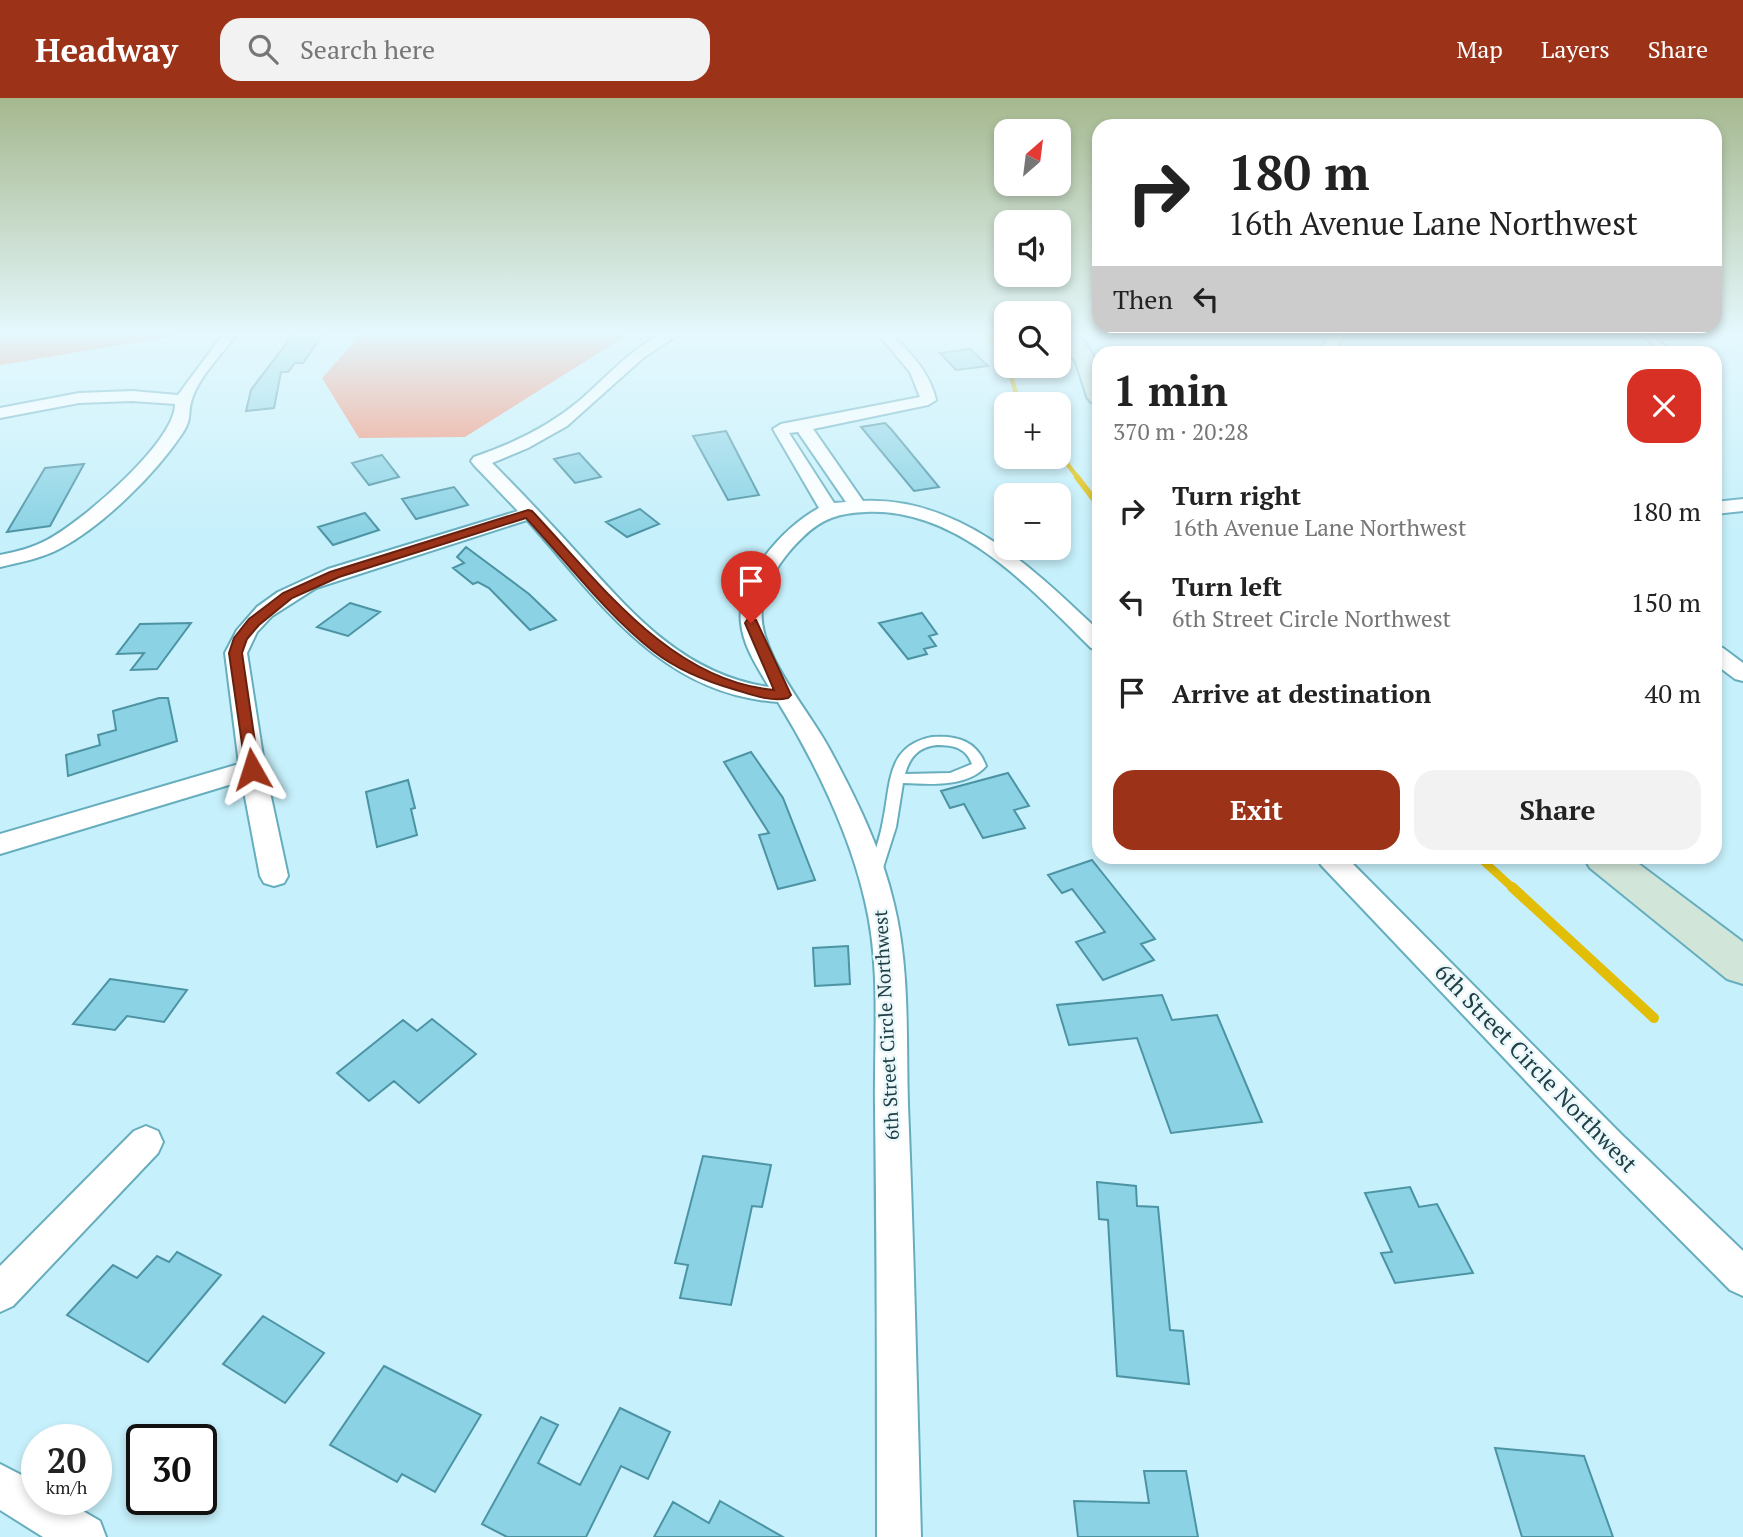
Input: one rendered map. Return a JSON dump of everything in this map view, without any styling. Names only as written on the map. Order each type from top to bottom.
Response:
[{"type":"street","points":[[0,413],[68,400]]},
{"type":"street","points":[[0,561],[57,543],[84,523],[150,461],[172,436],[183,418],[183,400]]},
{"type":"street","points":[[586,400],[557,426],[529,442],[480,461],[657,648],[681,663],[730,684],[760,693],[783,695]]},
{"type":"street","points":[[829,510],[781,429],[802,427],[927,400]]},
{"type":"street","points":[[802,427],[814,440],[857,505]]},
{"type":"street","name":"6th Street Circle Northwest","points":[[899,1537],[886,936],[874,876],[809,732],[783,695],[751,623],[755,597],[762,578],[798,531],[829,510],[857,505],[878,505],[919,513],[965,531],[1017,569],[1092,637]]},
{"type":"street","points":[[1722,507],[1743,505]]},
{"type":"street","points":[[274,876],[252,769],[236,653],[240,638],[254,622],[288,596],[335,574],[528,514]]},
{"type":"street","points":[[1722,658],[1743,674]]},
{"type":"street","points":[[0,844],[252,769]]},
{"type":"street","name":"6th Street Circle Northwest","points":[[1337,864],[1610,1146],[1743,1277]]},
{"type":"street","points":[[1612,864],[1743,966]]},
{"type":"street","points":[[0,1293],[146,1142]]},
{"type":"street","points":[[0,1485],[84,1537]]},
{"type":"lane","points":[[874,876],[889,825],[897,778],[907,753],[919,744],[945,741],[962,743],[975,752],[979,766],[968,774],[937,779],[897,778]]},
{"type":"shaded area","points":[[336,400],[523,400],[465,437],[359,438]]},
{"type":"building","points":[[249,400],[276,400],[274,408],[246,411]]},
{"type":"building","points":[[885,423],[939,487],[914,491],[861,427]]},
{"type":"building","points":[[726,431],[759,495],[728,500],[693,436]]},
{"type":"building","points":[[579,453],[601,477],[575,483],[554,459]]},
{"type":"building","points":[[382,455],[399,477],[369,485],[352,463]]},
{"type":"building","points":[[84,464],[50,526],[7,532],[45,468]]},
{"type":"building","points":[[454,487],[468,505],[416,519],[402,499]]},
{"type":"building","points":[[640,509],[659,524],[627,537],[606,522]]},
{"type":"building","points":[[365,513],[379,530],[333,545],[318,527]]},
{"type":"building","points":[[466,547],[529,594],[556,620],[530,630],[489,588],[478,582],[473,584],[453,568],[464,563],[457,557]]},
{"type":"building","points":[[350,603],[380,612],[348,636],[317,627]]},
{"type":"building","points":[[922,613],[937,634],[929,636],[936,646],[924,649],[927,654],[908,659],[879,623]]},
{"type":"building","points":[[191,623],[157,669],[131,670],[144,653],[117,654],[140,624]]},
{"type":"building","points":[[168,698],[177,741],[68,776],[66,755],[100,745],[98,735],[116,730],[113,711]]},
{"type":"building","points":[[751,752],[783,798],[815,880],[778,889],[759,835],[769,833],[724,762]]},
{"type":"building","points":[[1008,773],[1029,806],[1014,810],[1025,828],[983,838],[964,804],[950,808],[941,791]]},
{"type":"building","points":[[408,780],[415,808],[411,809],[417,835],[377,847],[366,792]]},
{"type":"building","points":[[1092,860],[1092,864],[1095,864],[1155,939],[1141,944],[1154,960],[1103,980],[1076,942],[1105,932],[1072,889],[1062,893],[1048,875]]},
{"type":"building","points":[[848,946],[850,984],[815,986],[813,948]]},
{"type":"building","points":[[110,979],[187,990],[164,1022],[127,1016],[115,1030],[73,1024]]},
{"type":"building","points":[[1162,995],[1172,1020],[1217,1015],[1262,1122],[1171,1133],[1137,1038],[1069,1045],[1057,1005]]},
{"type":"building","points":[[432,1019],[476,1054],[419,1103],[394,1081],[369,1101],[337,1073],[403,1020],[417,1031]]},
{"type":"building","points":[[703,1156],[771,1165],[762,1207],[752,1206],[731,1305],[680,1298],[688,1265],[675,1263]]},
{"type":"building","points":[[1097,1182],[1136,1186],[1137,1206],[1158,1207],[1170,1330],[1183,1331],[1189,1384],[1117,1376],[1108,1220],[1099,1219]]},
{"type":"building","points":[[1410,1187],[1419,1207],[1437,1204],[1473,1273],[1395,1283],[1381,1253],[1392,1252],[1365,1193]]},
{"type":"building","points":[[177,1252],[221,1275],[148,1362],[67,1315],[113,1265],[137,1278],[157,1256],[169,1262]]},
{"type":"building","points":[[263,1316],[324,1353],[285,1403],[223,1364]]},
{"type":"building","points":[[384,1366],[481,1415],[435,1492],[402,1474],[397,1482],[330,1445]]},
{"type":"building","points":[[620,1408],[670,1432],[648,1479],[621,1466],[586,1537],[507,1537],[482,1524],[541,1417],[558,1425],[538,1463],[580,1485]]},
{"type":"building","points":[[1495,1448],[1584,1456],[1613,1537],[1522,1537]]},
{"type":"building","points":[[1144,1471],[1186,1471],[1198,1537],[1078,1537],[1074,1501],[1149,1503]]},
{"type":"building","points":[[720,1501],[783,1537],[654,1537],[673,1502],[709,1523]]},
{"type":"waterway","points":[[1071,469],[1078,478]]},
{"type":"waterway","points":[[1077,477],[1092,497]]},
{"type":"waterway","points":[[1487,864],[1514,889]]},
{"type":"waterway","points":[[1512,887],[1654,1018]]},
{"type":"route","points":[[252,769],[236,653],[240,638],[254,622],[272,606],[303,587],[335,574],[495,523],[528,514],[622,614],[657,648],[681,663],[730,684],[760,693],[783,695],[751,623]]}]
